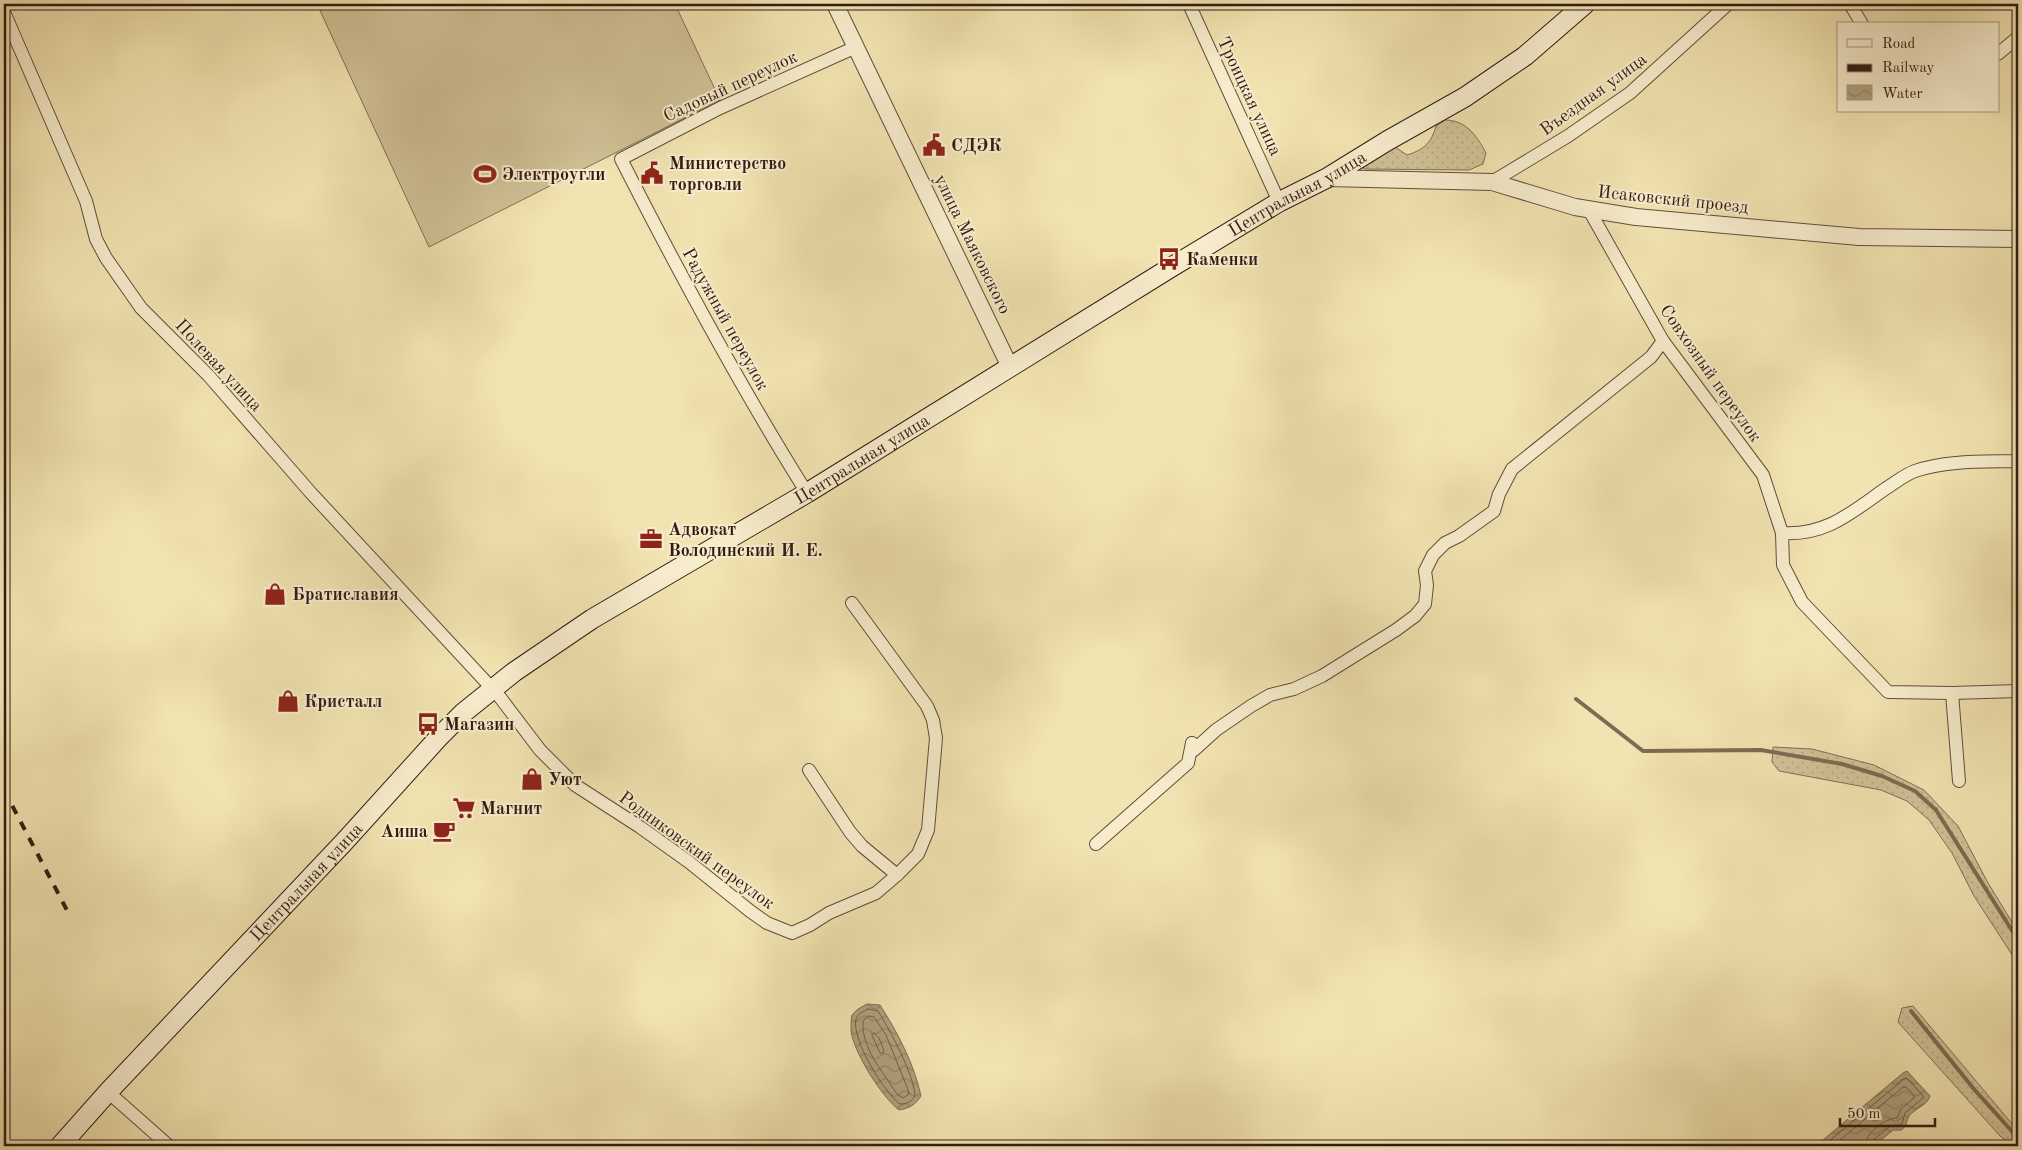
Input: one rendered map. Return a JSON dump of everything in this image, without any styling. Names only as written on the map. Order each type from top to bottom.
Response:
[{"type":"main road","name":"Центральная улица","points":[[60,1146],[108,1092],[345,841],[440,736],[492,688],[548,647],[592,619],[807,493],[1280,202],[1327,178],[1486,84],[1525,56],[1585,4]]},
{"type":"street","name":"улица Маяковского","points":[[835,4],[1010,367]]},
{"type":"street","name":"Троицкая улица","points":[[1189,4],[1280,202]]},
{"type":"street","name":"Въездная улица","points":[[1492,182],[1568,136],[1630,93],[1728,4]]},
{"type":"street","points":[[1850,4],[1861,22]]},
{"type":"street","name":"Полевая улица","points":[[4,12],[86,201],[96,239],[106,258],[141,308],[208,375],[311,493],[492,688]]},
{"type":"street","points":[[2000,52],[2018,37]]},
{"type":"street","name":"Садовый переулок","points":[[621,159],[720,108],[856,47]]},
{"type":"street","name":"Радужный переулок","points":[[621,159],[681,276],[779,448],[807,493]]},
{"type":"street","name":"Исаковский проезд","points":[[1327,178],[1492,182],[1551,201],[1589,210],[1636,217],[1859,236],[2018,238]]},
{"type":"street","name":"Совхозный переулок","points":[[1589,210],[1663,341],[1763,475],[1782,533],[1783,565],[1802,602],[1888,692],[2018,691]]},
{"type":"street","points":[[1096,844],[1188,763],[1192,743],[1194,750],[1216,730],[1251,706],[1270,695],[1294,689],[1322,676],[1415,616],[1424,604],[1427,585],[1425,570],[1433,555],[1445,543],[1459,536],[1494,511],[1499,494],[1512,469],[1651,357],[1663,341]]},
{"type":"street","points":[[1782,533],[1799,534],[1814,532],[1835,523],[1902,477],[1914,471],[1956,464],[2018,461]]},
{"type":"street","name":"Родниковский переулок","points":[[492,688],[540,750],[575,785],[640,827],[767,923],[792,933],[810,926],[829,913],[876,893],[918,854],[928,830],[936,738],[933,720],[928,706],[852,603]]},
{"type":"street","points":[[1952,693],[1959,781]]},
{"type":"street","points":[[809,770],[850,832],[862,846],[897,874]]},
{"type":"street","points":[[108,1092],[169,1146]]},
{"type":"shaded area","name":"Электроугли","points":[[317,4],[675,4],[720,100],[429,247]]},
{"type":"shaded area","points":[[1445,120],[1465,126],[1475,135],[1486,153],[1483,164],[1469,170],[1364,169],[1362,165],[1395,147],[1407,155],[1423,148],[1430,141],[1436,126]]},
{"type":"shaded area","points":[[1773,747],[1812,749],[1874,765],[1924,790],[1958,826],[1988,883],[2018,932],[2018,964],[1974,896],[1952,853],[1929,820],[1907,801],[1881,790],[1779,771],[1772,762]]},
{"type":"shaded area","points":[[1913,1006],[2018,1131],[2018,1136],[2011,1144],[2000,1136],[1898,1022],[1902,1008]]},
{"type":"water","points":[[867,1004],[880,1005],[910,1061],[921,1096],[909,1107],[899,1110],[892,1104],[869,1073],[857,1050],[851,1030],[852,1015]]},
{"type":"water","points":[[1907,1071],[1930,1096],[1926,1102],[1909,1116],[1906,1125],[1901,1130],[1893,1130],[1874,1146],[1821,1146],[1823,1140]]},
{"type":"waterway","points":[[1576,699],[1643,751],[1761,750],[1842,764],[1882,776],[1915,791],[1936,810],[2018,940]]},
{"type":"waterway","points":[[1911,1011],[1973,1088],[2018,1138]]},
{"type":"railway","points":[[4,790],[70,916]]},
{"type":"place","name":"СДЭК","points":[[934,145]]},
{"type":"place","name":"Министерство торговли","points":[[652,173]]},
{"type":"place","name":"Электроугли","points":[[485,174]]},
{"type":"place","name":"Каменки","points":[[1169,259]]},
{"type":"place","name":"Адвокат Володинский И. Е.","points":[[651,539]]},
{"type":"place","name":"Братиславия","points":[[275,594]]},
{"type":"place","name":"Кристалл","points":[[288,701]]},
{"type":"place","name":"Магазин","points":[[428,724]]},
{"type":"place","name":"Уют","points":[[532,779]]},
{"type":"place","name":"Магнит","points":[[464,808]]},
{"type":"place","name":"Аиша","points":[[444,831]]}]
